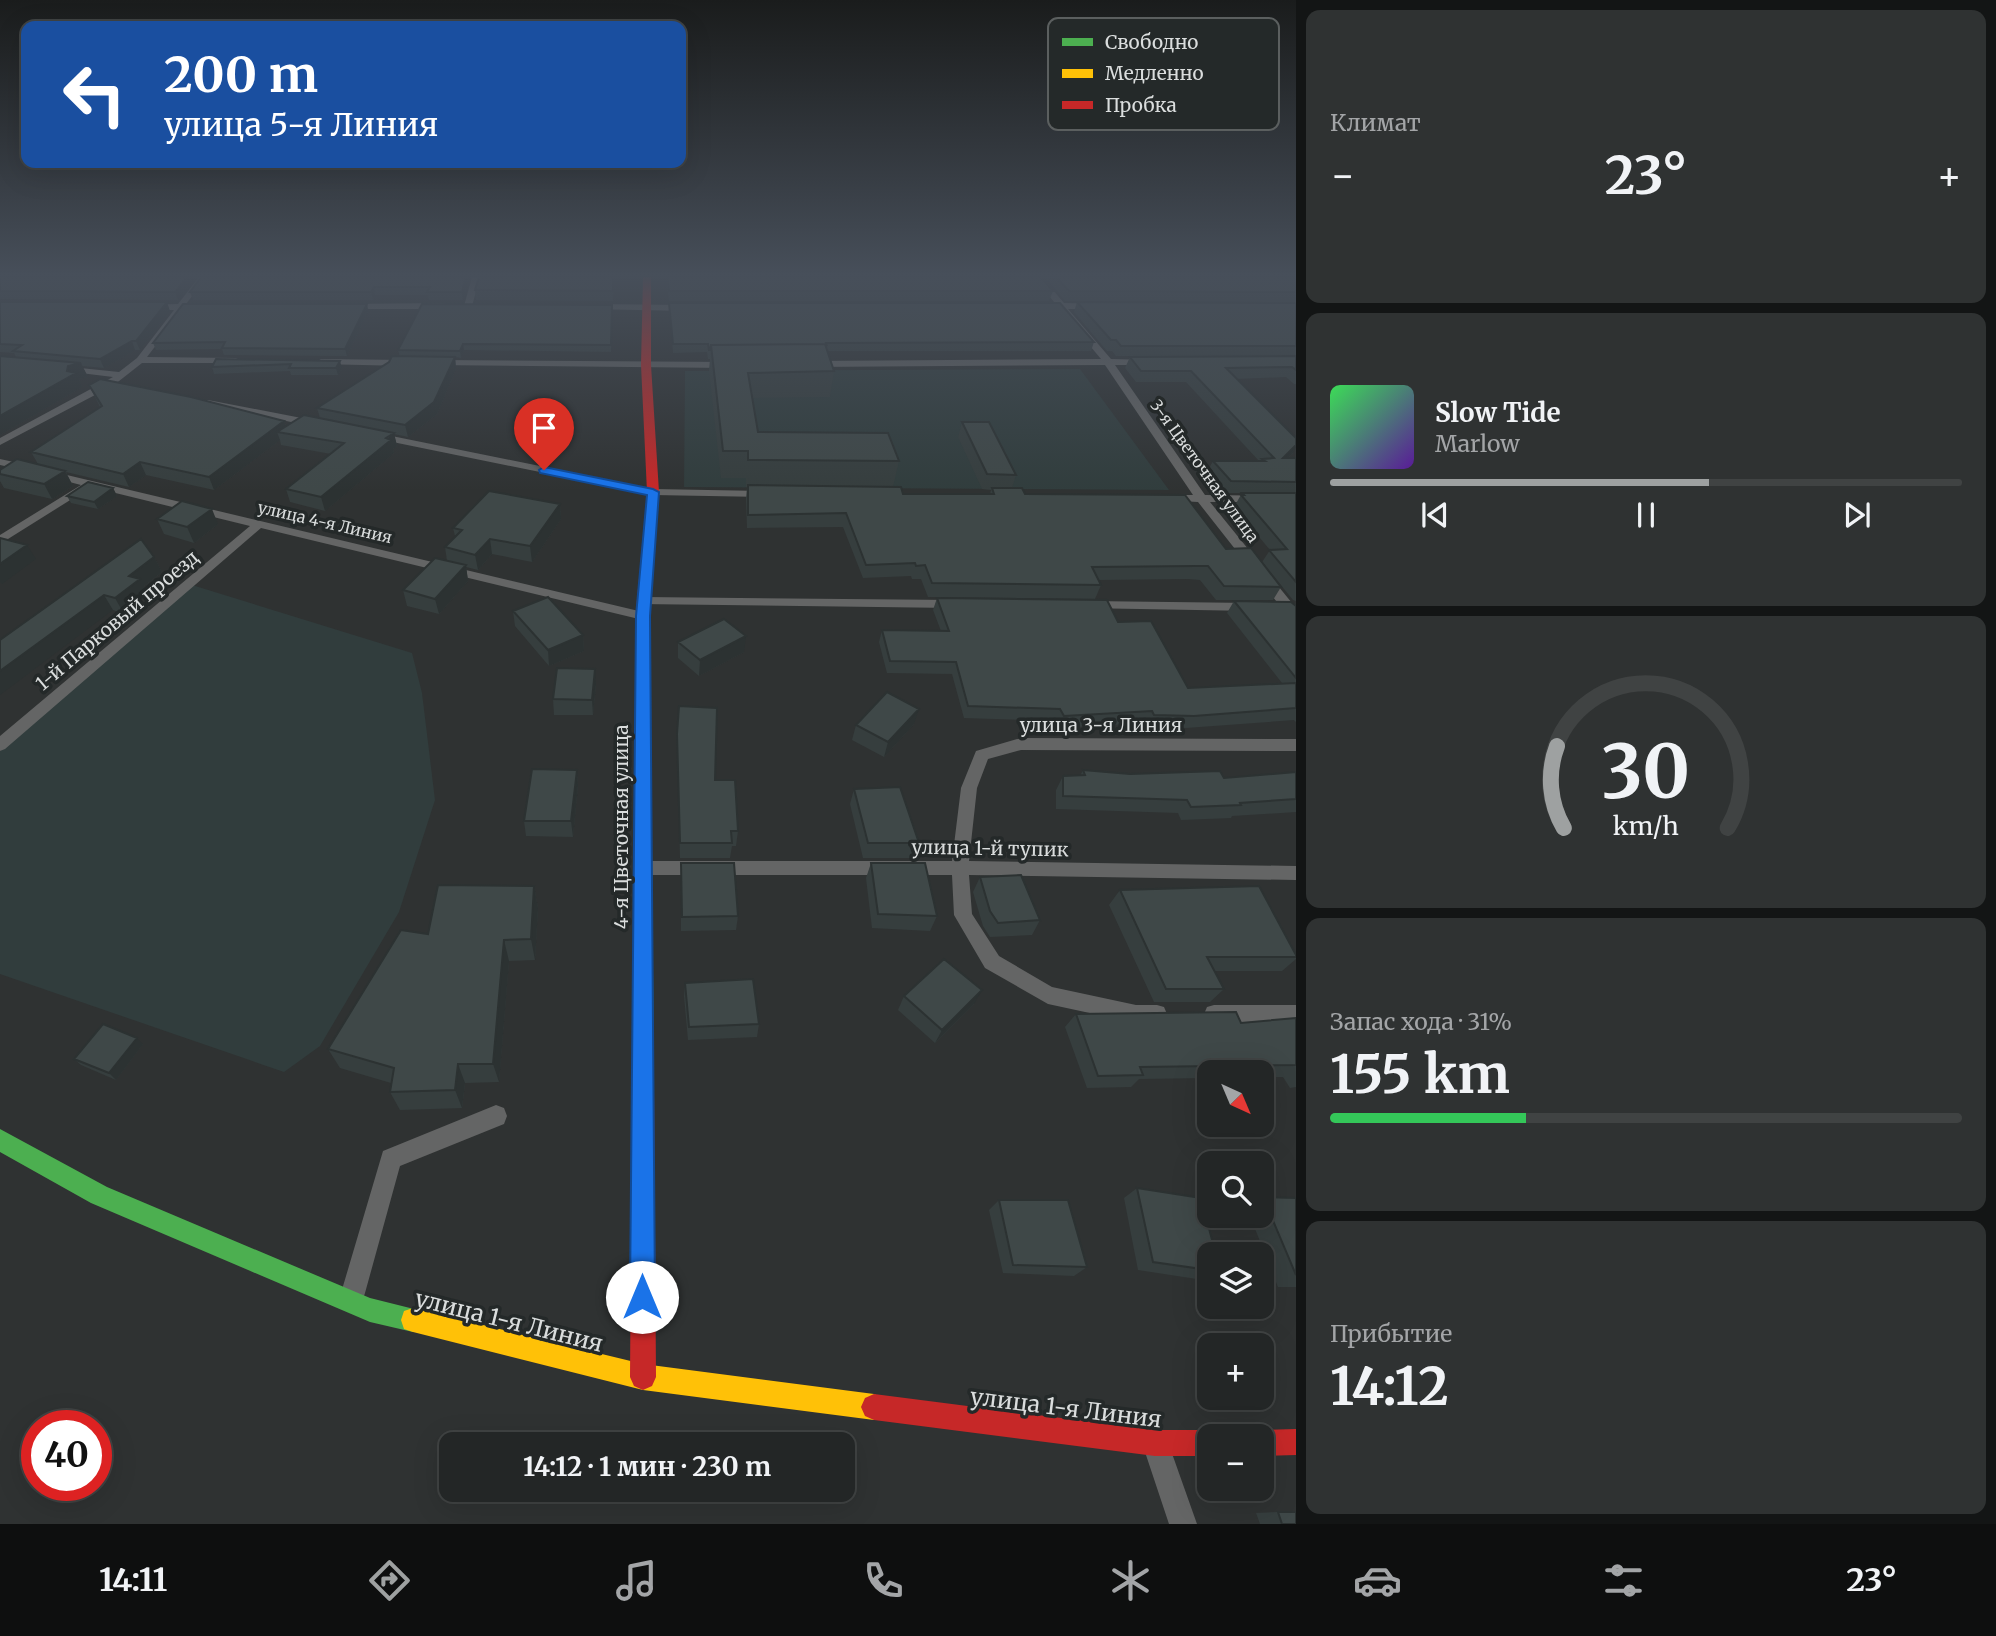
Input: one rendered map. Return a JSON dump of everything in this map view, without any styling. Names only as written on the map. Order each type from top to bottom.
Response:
[{"type":"street","name":"4-я Цветочная улица","points":[[643,1377],[643,608],[653,492],[646,348]]},
{"type":"street","name":"улица 1-я Линия","points":[[0,1140],[99,1195],[370,1310],[643,1377],[1155,1443],[1197,1443]]},
{"type":"street","points":[[1274,1443],[1296,1443]]},
{"type":"lane","points":[[0,442],[111,383],[123,380],[149,348]]},
{"type":"lane","name":"3-я Цветочная улица","points":[[1097,348],[1202,499],[1284,609]]},
{"type":"lane","points":[[140,360],[250,361]]},
{"type":"lane","points":[[304,361],[414,363]]},
{"type":"lane","points":[[799,364],[1161,362]]},
{"type":"lane","points":[[427,363],[743,365]]},
{"type":"lane","points":[[50,367],[123,380]]},
{"type":"lane","points":[[192,399],[327,426]]},
{"type":"lane","points":[[368,435],[653,492],[776,494]]},
{"type":"lane","name":"улица 4-я Линия","points":[[0,462],[259,524],[643,608],[973,604]]},
{"type":"lane","points":[[0,540],[91,484]]},
{"type":"lane","points":[[1147,498],[1296,499]]},
{"type":"lane","name":"1-й Парковый проезд","points":[[0,745],[259,524]]},
{"type":"lane","points":[[1069,605],[1284,609]]},
{"type":"lane","name":"улица 3-я Линия","points":[[960,868],[969,788],[982,755],[1021,744],[1296,745]]},
{"type":"lane","name":"улица 1-й тупик","points":[[642,868],[960,868],[1296,873]]},
{"type":"lane","points":[[960,868],[963,915],[992,962],[1048,995],[1136,1014],[1296,1014]]},
{"type":"lane","points":[[350,1302],[391,1159],[496,1116]]},
{"type":"lane","points":[[1155,1443],[1182,1524]]},
{"type":"shaded area","points":[[1080,369],[1169,490],[684,487],[685,371]]},
{"type":"shaded area","points":[[192,585],[412,653],[422,693],[435,800],[399,912],[320,1046],[284,1072],[0,974],[0,751]]},
{"type":"building","points":[[17,348],[119,348],[100,359],[13,351]]},
{"type":"building","points":[[237,348],[345,348],[345,349]]},
{"type":"building","points":[[399,348],[461,348],[460,351],[398,350]]},
{"type":"building","points":[[711,348],[826,348],[834,371],[748,373],[758,432],[888,433],[899,461],[748,460],[748,451],[723,451]]},
{"type":"building","points":[[0,356],[81,363],[68,366],[67,371],[76,373],[0,416]]},
{"type":"building","points":[[392,356],[455,357],[434,402],[405,425],[317,408],[389,362]]},
{"type":"building","points":[[1296,356],[1296,370],[1292,367],[1226,368],[1296,438],[1296,445],[1283,458],[1296,458],[1296,482],[1231,481],[1213,461],[1265,461],[1262,459],[1274,458],[1191,371],[1141,371],[1130,357]]},
{"type":"building","points":[[216,359],[340,361],[336,368],[289,368],[291,364],[212,367]]},
{"type":"building","points":[[100,379],[191,397],[284,421],[209,477],[140,462],[123,474],[31,452],[102,406],[89,385]]},
{"type":"building","points":[[304,415],[394,433],[386,438],[391,440],[321,497],[286,489],[344,443],[277,432]]},
{"type":"building","points":[[962,422],[989,422],[1016,475],[987,474]]},
{"type":"building","points":[[17,459],[65,471],[44,484],[0,474],[0,470]]},
{"type":"building","points":[[88,482],[113,488],[94,502],[67,496]]},
{"type":"building","points":[[748,485],[901,487],[903,494],[994,494],[992,488],[1022,488],[1025,494],[1185,495],[1226,549],[1251,548],[1281,587],[1224,586],[1208,566],[1092,567],[1101,585],[932,583],[925,565],[866,565],[846,513],[748,515]]},
{"type":"building","points":[[489,491],[560,504],[530,546],[490,539],[475,555],[445,547],[462,530],[453,528]]},
{"type":"building","points":[[1242,493],[1296,493],[1296,582],[1269,550],[1287,549]]},
{"type":"building","points":[[182,501],[212,509],[187,527],[157,519]]},
{"type":"building","points":[[0,538],[27,545],[0,564]]},
{"type":"building","points":[[141,539],[154,557],[129,576],[140,579],[115,598],[104,595],[0,671],[0,640]]},
{"type":"building","points":[[435,558],[466,565],[435,599],[403,590]]},
{"type":"building","points":[[548,597],[583,635],[548,650],[513,611]]},
{"type":"building","points":[[937,598],[1107,600],[1118,622],[1151,621],[1188,688],[1296,683],[1296,708],[1194,716],[1154,715],[1152,711],[1064,716],[1060,709],[968,706],[956,662],[890,661],[882,630],[949,631]]},
{"type":"building","points":[[1234,601],[1291,602],[1296,606],[1296,678]]},
{"type":"building","points":[[724,619],[746,636],[700,660],[678,642]]},
{"type":"building","points":[[557,668],[595,669],[592,700],[553,699]]},
{"type":"building","points":[[887,692],[919,709],[888,742],[856,725]]},
{"type":"building","points":[[679,706],[717,708],[715,780],[735,780],[738,831],[731,831],[732,843],[680,843],[677,734]]},
{"type":"building","points":[[532,769],[577,770],[571,821],[524,821]]},
{"type":"building","points":[[1083,770],[1130,774],[1220,771],[1224,778],[1296,772],[1296,799],[1191,807],[1187,800],[1063,796],[1063,776],[1085,775]]},
{"type":"building","points":[[900,787],[919,843],[868,843],[854,789]]},
{"type":"building","points":[[681,863],[734,863],[738,916],[682,917]]},
{"type":"building","points":[[871,863],[925,863],[937,916],[878,914]]},
{"type":"building","points":[[1021,875],[1040,920],[998,923],[990,911],[980,877]]},
{"type":"building","points":[[438,885],[534,886],[531,939],[504,940],[493,1064],[458,1064],[455,1090],[390,1092],[394,1068],[328,1049],[401,930],[428,934]]},
{"type":"building","points":[[1259,886],[1296,957],[1207,957],[1224,989],[1166,989],[1120,890]]},
{"type":"building","points":[[944,959],[982,990],[942,1030],[904,996]]},
{"type":"building","points":[[753,979],[759,1024],[689,1027],[685,983]]},
{"type":"building","points":[[1236,1012],[1241,1023],[1296,1018],[1296,1065],[1274,1065],[1274,1060],[1197,1060],[1197,1066],[1140,1067],[1143,1075],[1098,1076],[1076,1014]]},
{"type":"building","points":[[103,1024],[137,1038],[109,1073],[74,1059]]},
{"type":"building","points":[[1137,1188],[1197,1197],[1197,1228],[1209,1228],[1213,1242],[1197,1242],[1197,1268],[1153,1262]]},
{"type":"building","points":[[1274,1197],[1296,1198],[1296,1275],[1274,1223]]},
{"type":"building","points":[[999,1200],[1068,1200],[1087,1267],[1013,1265]]},
{"type":"building","points":[[1278,1512],[1296,1512],[1296,1524],[1282,1524]]},
{"type":"traffic: fast","points":[[643,610],[643,1091]]},
{"type":"traffic: fast","points":[[0,1140],[99,1195],[370,1310],[413,1320]]},
{"type":"traffic: slow","points":[[413,1320],[643,1377],[874,1407]]},
{"type":"traffic: jam","points":[[643,610],[653,492],[646,348]]},
{"type":"traffic: jam","points":[[643,1091],[643,1377]]},
{"type":"traffic: jam","points":[[874,1407],[1155,1443],[1197,1443]]},
{"type":"traffic: jam","points":[[1274,1443],[1296,1442]]},
{"type":"route","points":[[544,470],[653,492],[643,616],[642,1297]]}]
